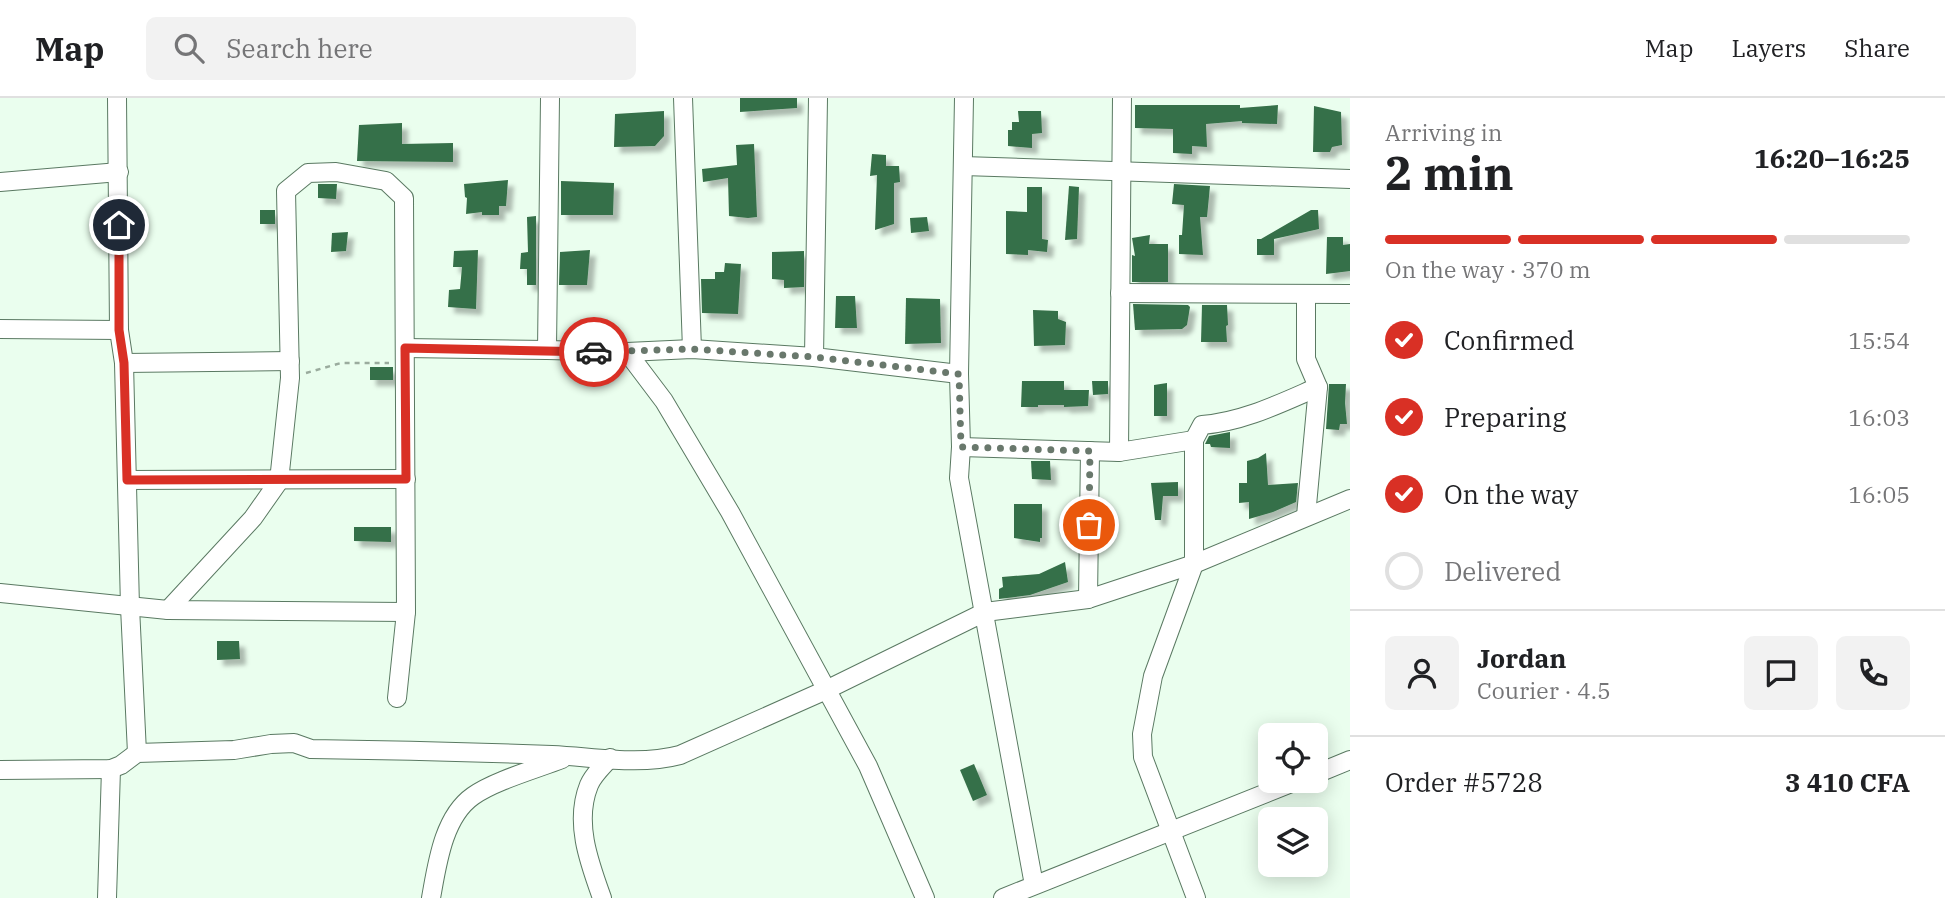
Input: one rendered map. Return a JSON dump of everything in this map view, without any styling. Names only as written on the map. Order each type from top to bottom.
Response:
[{"type":"street","points":[[117,98],[119,330],[124,363],[130,607],[137,753]]},
{"type":"street","points":[[547,350],[550,98]]},
{"type":"street","points":[[683,98],[692,349]]},
{"type":"street","points":[[814,357],[818,98]]},
{"type":"street","points":[[964,98],[959,478],[1034,886]]},
{"type":"street","points":[[1119,452],[1122,98]]},
{"type":"street","points":[[963,166],[1350,179]]},
{"type":"street","points":[[0,182],[118,172]]},
{"type":"street","points":[[168,610],[253,518],[279,481],[290,369],[286,191],[308,173],[336,172],[386,181],[404,198],[406,612],[397,698]]},
{"type":"street","points":[[1120,293],[1350,294]]},
{"type":"street","points":[[1306,294],[1306,359],[1318,387],[1306,516]]},
{"type":"street","points":[[0,329],[119,330]]},
{"type":"street","points":[[405,355],[692,349],[814,357],[959,374]]},
{"type":"street","points":[[627,352],[664,401],[730,512],[868,766],[925,898]]},
{"type":"street","points":[[124,363],[290,369]]},
{"type":"street","points":[[1196,898],[1143,757],[1142,734],[1153,676],[1194,564],[1194,440],[1202,425],[1263,411],[1318,387]]},
{"type":"street","points":[[961,447],[1119,452],[1194,440]]},
{"type":"street","points":[[1088,599],[1090,451]]},
{"type":"street","points":[[127,480],[406,479]]},
{"type":"street","points":[[0,770],[111,769],[137,753],[234,750],[294,743],[311,749],[663,760],[680,755],[826,690],[985,612],[1088,599],[1194,564],[1350,499]]},
{"type":"street","points":[[0,593],[168,610],[406,612]]},
{"type":"street","points":[[431,898],[438,857],[453,817],[461,807],[485,789],[569,756]]},
{"type":"street","points":[[602,898],[585,845],[582,809],[590,782],[610,758]]},
{"type":"street","points":[[1328,769],[1350,760]]},
{"type":"street","points":[[107,898],[111,769]]},
{"type":"street","points":[[1003,898],[1266,793]]},
{"type":"path","points":[[290,369],[341,363],[380,364],[405,355]]},
{"type":"building","points":[[740,98],[797,98],[797,108],[740,112]]},
{"type":"building","points":[[1135,105],[1240,105],[1240,108],[1278,105],[1277,124],[1242,121],[1206,124],[1207,147],[1192,146],[1192,154],[1173,153],[1173,129],[1135,128]]},
{"type":"building","points":[[1314,106],[1341,112],[1342,145],[1332,147],[1330,152],[1313,152]]},
{"type":"building","points":[[664,111],[664,136],[655,146],[614,147],[615,114]]},
{"type":"building","points":[[1018,111],[1041,111],[1042,133],[1032,134],[1032,148],[1008,146],[1008,130],[1012,130],[1012,122],[1019,122]]},
{"type":"building","points":[[402,123],[402,144],[453,143],[453,162],[357,161],[359,125]]},
{"type":"building","points":[[754,144],[757,217],[729,216],[728,178],[703,182],[702,169],[737,165],[736,145]]},
{"type":"building","points":[[872,154],[886,155],[886,166],[899,166],[900,182],[894,183],[894,224],[875,230],[877,175],[870,176]]},
{"type":"building","points":[[508,180],[506,206],[499,206],[499,215],[482,215],[482,212],[466,214],[464,184]]},
{"type":"building","points":[[561,181],[614,183],[613,215],[561,215]]},
{"type":"building","points":[[318,184],[337,184],[336,199],[318,198]]},
{"type":"building","points":[[1174,184],[1210,186],[1207,217],[1200,217],[1203,255],[1179,254],[1184,205],[1172,204]]},
{"type":"building","points":[[1069,186],[1079,187],[1077,239],[1065,240]]},
{"type":"building","points":[[1027,187],[1042,187],[1042,239],[1048,240],[1047,252],[1028,250],[1028,255],[1006,254],[1006,211],[1027,212]]},
{"type":"building","points":[[260,210],[275,210],[275,224],[260,224]]},
{"type":"building","points":[[1311,210],[1318,210],[1319,229],[1274,239],[1274,255],[1257,255],[1257,239]]},
{"type":"building","points":[[536,216],[536,285],[527,285],[527,269],[520,269],[521,253],[528,252],[527,217]]},
{"type":"building","points":[[927,217],[929,231],[911,233],[910,218]]},
{"type":"building","points":[[348,232],[346,251],[331,252],[332,233]]},
{"type":"building","points":[[1150,235],[1149,244],[1168,244],[1168,282],[1132,282],[1132,255],[1135,256],[1132,238]]},
{"type":"building","points":[[1327,237],[1343,237],[1343,245],[1350,244],[1350,271],[1326,274]]},
{"type":"building","points":[[478,250],[476,309],[448,307],[449,290],[460,289],[462,267],[453,267],[454,251]]},
{"type":"building","points":[[590,250],[587,285],[559,285],[560,252]]},
{"type":"building","points":[[804,251],[804,287],[784,288],[784,280],[772,279],[772,252]]},
{"type":"building","points":[[725,263],[741,264],[738,314],[702,313],[701,279],[715,279],[715,272],[724,272]]},
{"type":"building","points":[[836,296],[855,296],[857,328],[835,328]]},
{"type":"building","points":[[906,298],[940,299],[941,343],[905,344]]},
{"type":"building","points":[[1133,304],[1188,305],[1187,325],[1182,329],[1135,330]]},
{"type":"building","points":[[1202,305],[1227,305],[1227,342],[1201,342]]},
{"type":"building","points":[[1033,310],[1058,311],[1058,319],[1066,322],[1065,345],[1034,346]]},
{"type":"building","points":[[370,367],[393,367],[393,380],[370,380]]},
{"type":"building","points":[[1022,381],[1064,381],[1064,390],[1089,390],[1088,406],[1021,407]]},
{"type":"building","points":[[1092,381],[1108,381],[1108,394],[1093,395]]},
{"type":"building","points":[[1167,383],[1167,416],[1154,416],[1154,385]]},
{"type":"building","points":[[1329,384],[1346,384],[1347,424],[1340,424],[1339,430],[1326,429]]},
{"type":"building","points":[[1230,432],[1230,448],[1205,444],[1209,436]]},
{"type":"building","points":[[1266,453],[1268,485],[1298,483],[1296,502],[1249,519],[1249,502],[1239,503],[1239,483],[1247,483],[1247,461]]},
{"type":"building","points":[[1031,461],[1050,461],[1051,480],[1032,479]]},
{"type":"building","points":[[1178,482],[1178,496],[1163,496],[1161,520],[1155,520],[1151,483]]},
{"type":"building","points":[[1014,504],[1042,504],[1040,542],[1014,538]]},
{"type":"building","points":[[354,527],[391,527],[391,542],[354,541]]},
{"type":"building","points":[[1065,562],[1068,582],[1030,595],[999,599],[999,589],[1003,587],[1002,577],[1039,574]]},
{"type":"building","points":[[217,641],[239,641],[240,659],[217,660]]},
{"type":"building","points":[[974,764],[987,795],[973,801],[960,770]]},
{"type":"way so far","points":[[594,352],[692,349],[814,357],[959,374],[961,447],[1090,451],[1089,525]]},
{"type":"route","points":[[119,225],[119,330],[124,363],[127,480],[406,479],[405,348],[594,352]]}]
